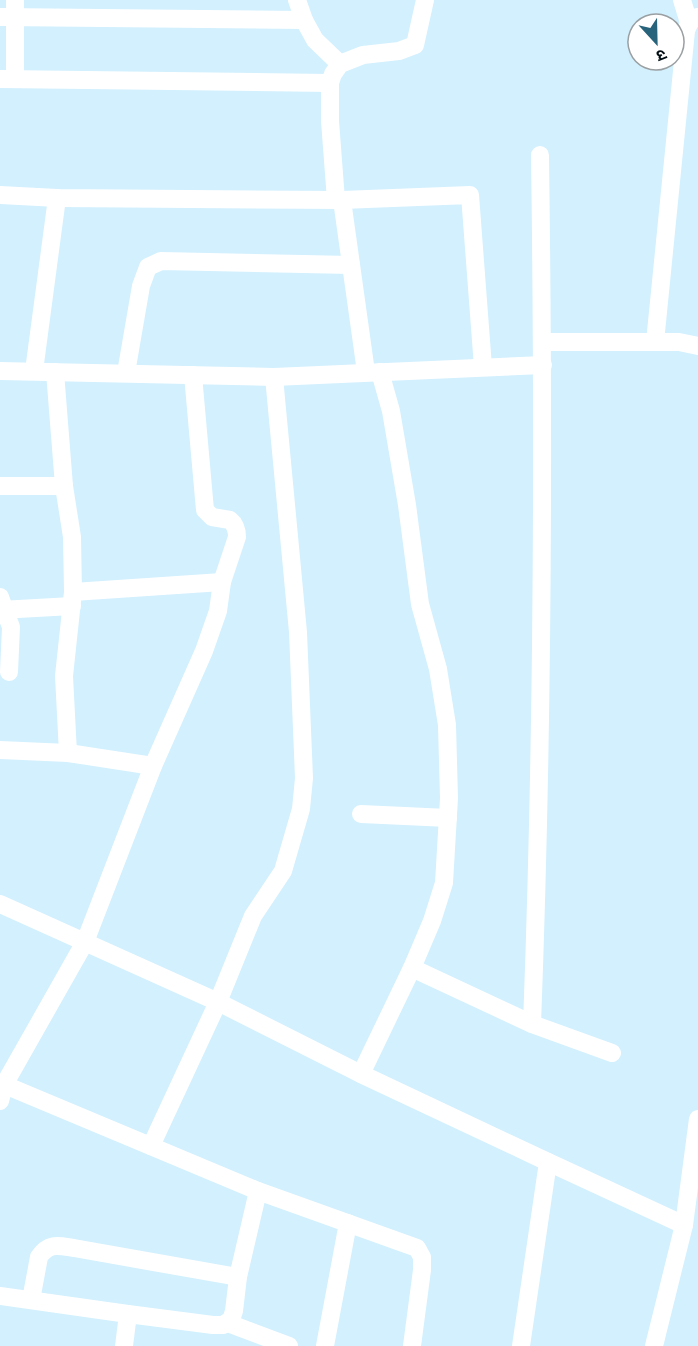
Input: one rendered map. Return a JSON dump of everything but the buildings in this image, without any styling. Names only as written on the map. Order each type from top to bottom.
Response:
[{"type":"street","points":[[297,0],[304,20],[315,40],[340,64]]},
{"type":"street","points":[[361,1074],[412,968],[432,921],[444,883],[449,798],[447,725],[438,669],[420,604],[407,505],[391,411],[373,372],[339,200],[330,121],[330,83],[340,64],[363,55],[399,51],[415,45],[425,0]]},
{"type":"street","points":[[655,342],[685,43],[694,20],[682,0]]},
{"type":"street","points":[[304,20],[115,9],[10,11],[8,79],[330,83]]},
{"type":"street","points":[[532,1024],[538,879],[541,694],[543,342],[540,155]]},
{"type":"street","points":[[0,195],[57,198],[339,200],[470,195],[483,367]]},
{"type":"street","points":[[34,371],[57,198]]},
{"type":"street","points":[[126,373],[141,286],[148,267],[161,261],[351,265]]},
{"type":"street","points":[[543,342],[679,342],[698,346]]},
{"type":"street","points":[[0,371],[274,377],[543,365]]},
{"type":"street","points":[[55,372],[64,486],[72,537],[72,599],[64,676],[68,753]]},
{"type":"street","points":[[193,375],[205,510],[212,517],[230,520],[237,532],[222,582],[218,611],[204,651],[153,766],[85,942],[1,1090],[151,1146],[258,1191],[417,1248],[420,1252],[423,1270],[412,1346]]},
{"type":"street","points":[[151,1146],[218,1002],[253,916],[283,871],[301,809],[304,778],[298,632],[274,377]]},
{"type":"street","points":[[0,486],[64,486]]},
{"type":"street","points":[[9,672],[12,627],[1,606],[222,582]]},
{"type":"street","points":[[0,750],[68,753],[153,766]]},
{"type":"street","points":[[360,814],[448,818]]},
{"type":"street","points":[[0,904],[218,1002],[361,1074],[684,1225]]},
{"type":"street","points":[[412,968],[532,1024],[612,1053]]},
{"type":"street","points":[[654,1346],[684,1225],[698,1119]]},
{"type":"street","points":[[521,1346],[548,1162]]},
{"type":"street","points":[[0,1296],[213,1325],[228,1323],[234,1311],[238,1277],[258,1191]]},
{"type":"street","points":[[325,1346],[348,1223]]},
{"type":"street","points":[[31,1300],[39,1257],[51,1246],[238,1277]]},
{"type":"street","points":[[124,1346],[128,1314]]},
{"type":"street","points":[[228,1323],[290,1346]]}]
